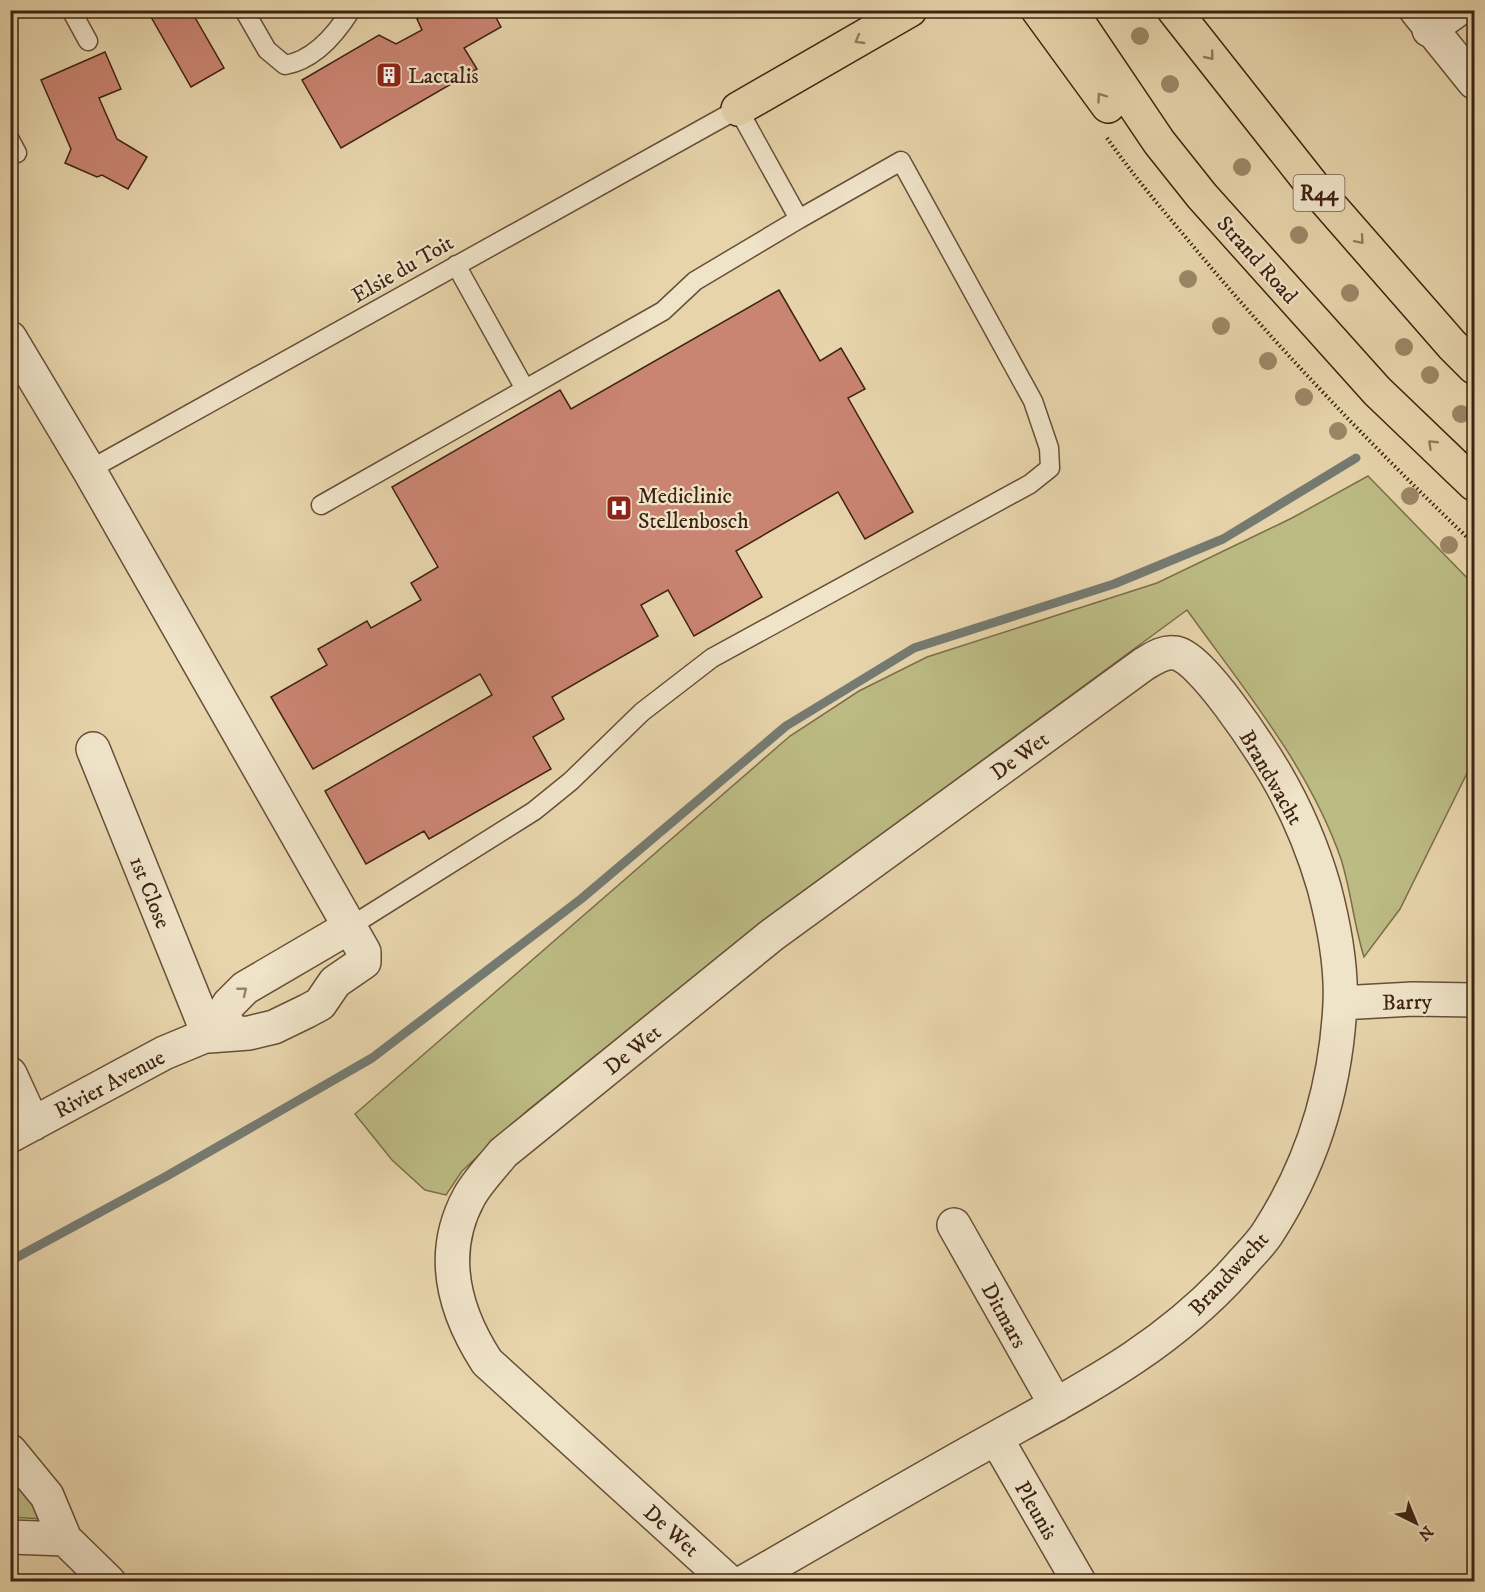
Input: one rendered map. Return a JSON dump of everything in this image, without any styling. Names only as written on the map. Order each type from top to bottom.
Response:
[{"type":"main road","points":[[738,109],[910,10]]},
{"type":"main road","name":"Strand Road","points":[[1070,10],[1159,142],[1202,196],[1377,391],[1474,484]]},
{"type":"main road","name":"R44","points":[[1174,10],[1313,186],[1452,345],[1474,367]]},
{"type":"main road","points":[[1028,17],[1157,173],[1218,237],[1268,283],[1299,305]]},
{"type":"street","points":[[1456,10],[1422,20],[1474,82]]},
{"type":"street","points":[[10,338],[89,470],[351,926],[245,988],[229,1004],[209,1036]]},
{"type":"street","name":"De Wet","points":[[729,1581],[487,1362],[471,1337],[456,1298],[450,1260],[455,1226],[470,1195],[503,1153],[772,935],[1144,664],[1161,654],[1176,653],[1193,662],[1214,684]]},
{"type":"street","name":"Brandwacht","points":[[744,1581],[1056,1405],[1153,1347],[1210,1299],[1266,1236],[1304,1168],[1326,1103],[1340,1003],[1337,942],[1323,885],[1303,830],[1275,774],[1214,684]]},
{"type":"street","name":"1st Close","points":[[93,749],[209,1036]]},
{"type":"street","name":"Rivier Avenue","points":[[22,1130],[164,1053],[209,1036],[249,1033],[274,1027],[320,1004],[335,982],[363,962],[364,952],[351,926]]},
{"type":"street","name":"Barry","points":[[1340,1003],[1413,999],[1474,1000]]},
{"type":"street","points":[[10,1074],[22,1130]]},
{"type":"street","name":"Ditmars","points":[[954,1225],[1056,1405]]},
{"type":"street","name":"Pleunis","points":[[996,1438],[1079,1581]]},
{"type":"street","points":[[10,1451],[47,1496],[65,1539],[109,1581]]},
{"type":"street","points":[[10,1537],[65,1539]]},
{"type":"lane","points":[[71,10],[88,41]]},
{"type":"lane","points":[[244,10],[267,50],[285,65],[319,50],[340,28],[351,10]]},
{"type":"lane","points":[[738,109],[799,219]]},
{"type":"lane","name":"Elsie du Toit","points":[[89,470],[738,109]]},
{"type":"lane","points":[[321,505],[663,311],[695,280],[901,161],[1033,401],[1049,448],[1050,468],[1029,484],[711,658],[642,712],[572,781],[534,811],[351,926]]},
{"type":"lane","points":[[456,265],[525,389]]},
{"type":"path","points":[[1000,10],[1028,17]]},
{"type":"path","points":[[1103,132],[1131,171],[1250,313],[1362,435],[1474,544]]},
{"type":"shaded area","points":[[1368,476],[1474,585],[1474,759],[1400,909],[1364,957],[1341,859],[1311,792],[1273,729],[1187,610],[761,923],[528,1110],[462,1171],[446,1195],[425,1190],[392,1160],[355,1114],[790,736],[859,691],[927,657],[1157,583],[1292,518]]},
{"type":"shaded area","points":[[10,1474],[46,1513],[43,1519],[11,1517]]},
{"type":"building","points":[[147,10],[199,10],[193,14],[224,68],[191,87]]},
{"type":"building","name":"Lactalis","points":[[432,10],[495,10],[493,12],[501,27],[464,48],[477,69],[341,148],[302,80],[379,35],[396,44],[422,30],[417,19]]},
{"type":"building","points":[[105,52],[121,89],[99,98],[117,139],[147,157],[128,189],[102,175],[97,177],[65,163],[71,149],[41,80]]},
{"type":"building","points":[[779,290],[820,361],[841,348],[865,389],[848,398],[913,512],[865,539],[838,492],[736,551],[762,597],[694,636],[668,590],[641,605],[658,636],[552,697],[564,719],[533,737],[551,769],[429,839],[424,831],[366,864],[325,791],[492,695],[480,674],[313,769],[271,697],[327,665],[318,649],[367,621],[371,628],[421,600],[411,583],[438,567],[392,487],[560,390],[571,409]]},
{"type":"waterway","points":[[10,1261],[165,1177],[372,1058],[581,899],[786,726],[914,648],[1114,584],[1223,539],[1356,458]]},
{"type":"place","name":"Lactalis","points":[[389,75]]},
{"type":"place","name":"Mediclinic Stellenbosch","points":[[619,508]]}]
